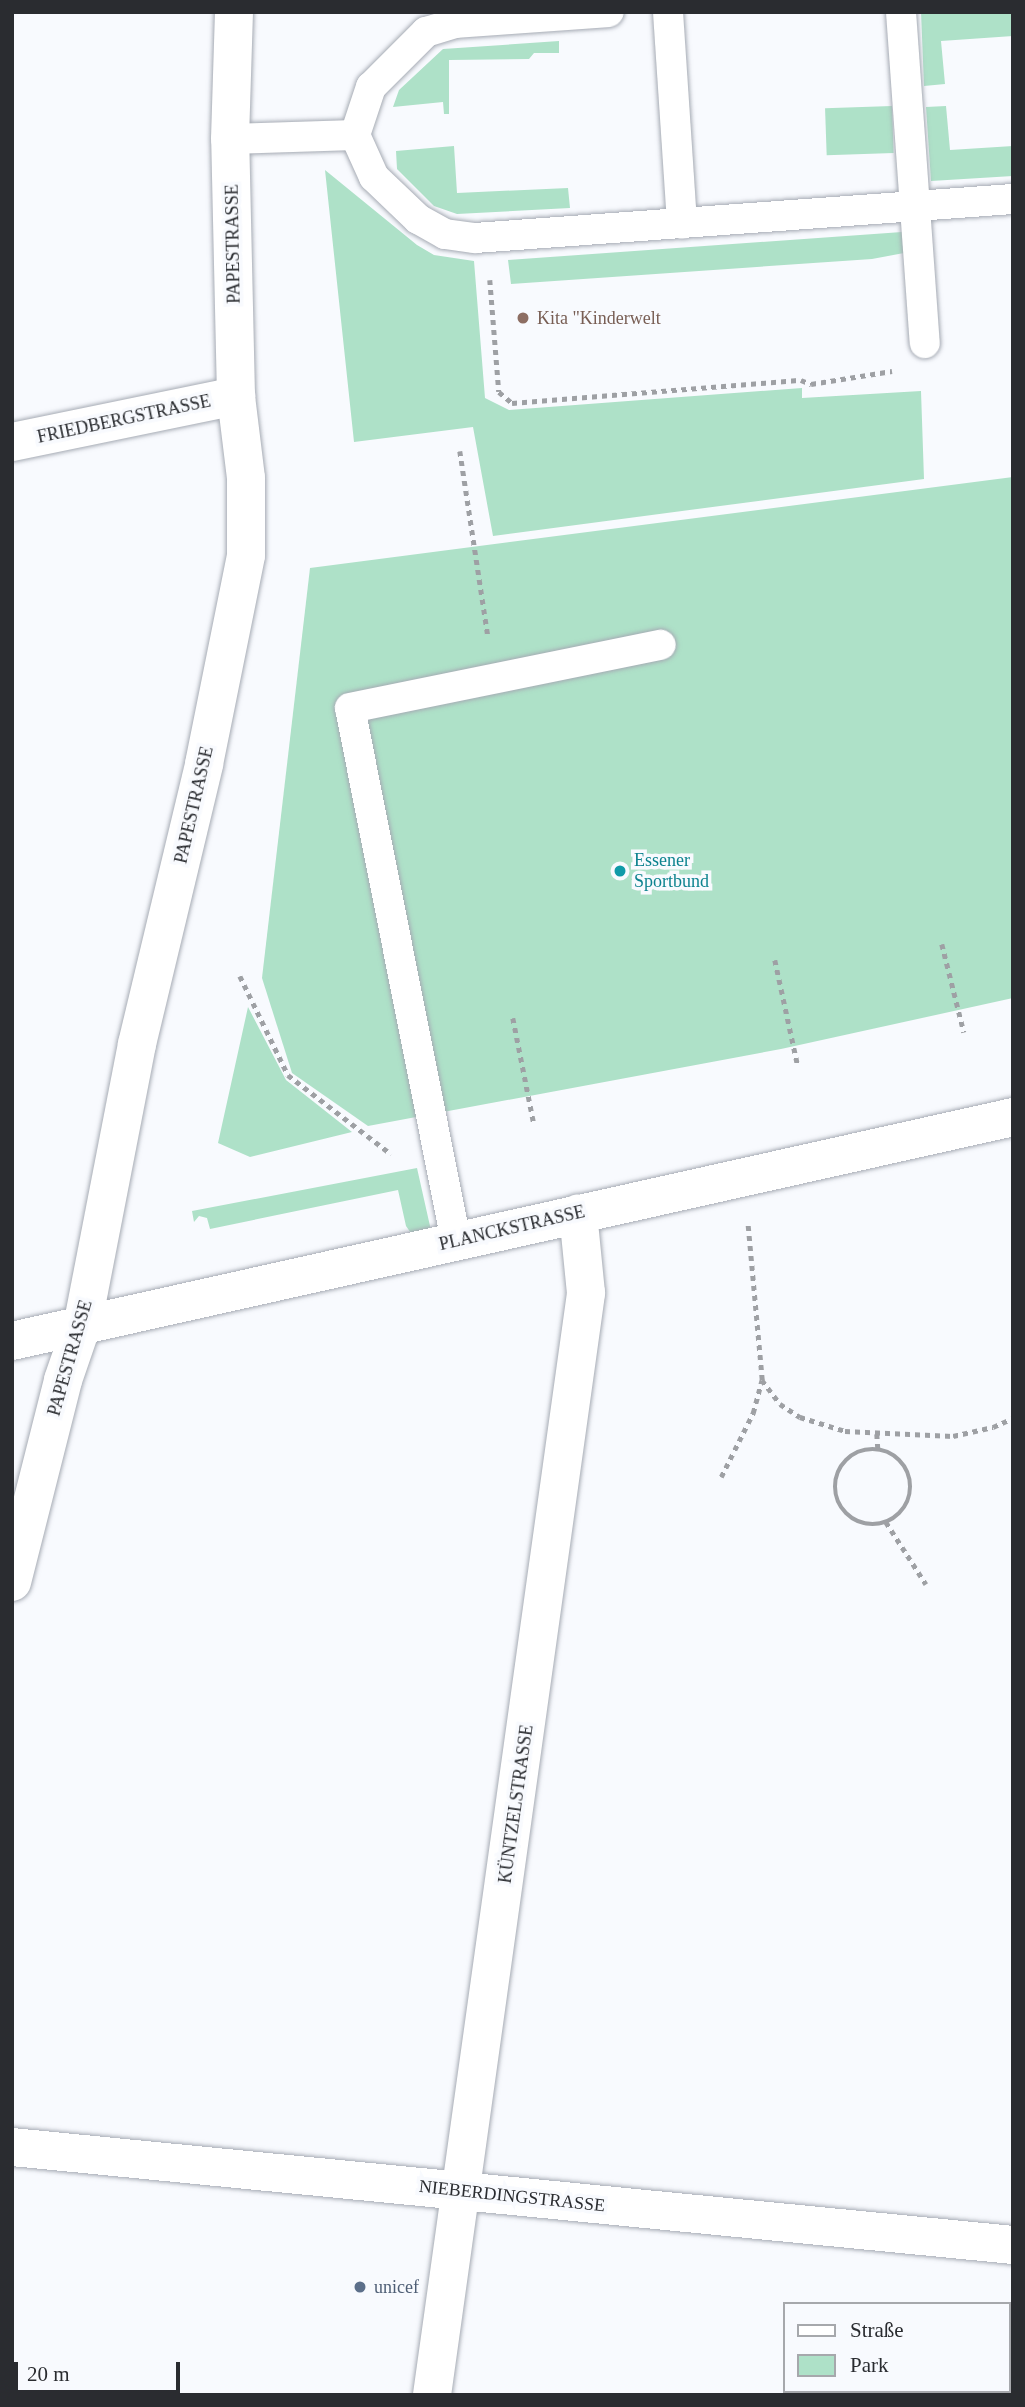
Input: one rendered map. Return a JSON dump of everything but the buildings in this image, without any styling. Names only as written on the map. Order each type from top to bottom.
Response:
[{"type":"street","name":"PAPESTRASSE","points":[[12,1582],[63,1380],[83,1322],[138,1044],[233,633],[246,555],[246,478],[236,396],[230,139],[234,12]]},
{"type":"street","name":"FRIEDBERGSTRASSE","points":[[12,442],[236,396]]},
{"type":"street","name":"PLANCKSTRASSE","points":[[12,1341],[83,1322],[1013,1117]]},
{"type":"street","name":"KÜNTZELSTRASSE","points":[[432,2395],[586,1293],[578,1213]]},
{"type":"street","name":"NIEBERDINGSTRASSE","points":[[12,2147],[1013,2245]]},
{"type":"lane","points":[[609,12],[455,23],[426,32],[371,87],[355,135],[374,177],[418,219],[445,234],[486,237],[1013,199]]},
{"type":"lane","points":[[668,12],[682,224]]},
{"type":"lane","points":[[901,12],[925,343]]},
{"type":"lane","points":[[230,139],[355,135]]},
{"type":"lane","points":[[456,1241],[349,708],[661,645]]},
{"type":"path","points":[[486,237],[499,392],[512,403],[801,380],[811,384],[902,370]]},
{"type":"path","points":[[460,451],[495,678]]},
{"type":"path","points":[[942,944],[964,1032]]},
{"type":"path","points":[[775,960],[798,1066]]},
{"type":"path","points":[[240,976],[288,1075],[393,1155]]},
{"type":"path","points":[[513,1018],[534,1124]]},
{"type":"path","points":[[721,1477],[753,1413],[762,1380],[763,1348],[746,1212]]},
{"type":"path","points":[[762,1380],[780,1404],[800,1417],[822,1426],[877,1434],[953,1436],[1013,1418]]},
{"type":"path","points":[[877,1434],[878,1450]]},
{"type":"path","points":[[878,1450],[898,1458],[911,1482],[906,1505],[886,1522],[856,1521],[836,1497],[837,1475],[844,1463],[860,1451],[878,1450]]},
{"type":"path","points":[[886,1522],[926,1584]]},
{"type":"green space","points":[[921,12],[1013,12],[1013,36],[941,41],[945,84],[924,86]]},
{"type":"green space","points":[[559,41],[559,53],[534,53],[529,59],[449,60],[449,114],[444,114],[443,102],[393,107],[399,90],[443,49]]},
{"type":"green space","points":[[892,106],[894,153],[827,155],[825,108]]},
{"type":"green space","points":[[946,106],[950,150],[1013,146],[1013,176],[931,181],[926,107]]},
{"type":"green space","points":[[454,146],[457,193],[568,188],[570,208],[457,214],[434,206],[397,169],[396,151]]},
{"type":"green space","points":[[325,170],[417,245],[434,255],[474,261],[485,398],[509,410],[802,388],[802,398],[921,391],[924,479],[493,536],[473,427],[354,442]]},
{"type":"green space","points":[[902,232],[904,253],[872,259],[511,284],[508,260]]},
{"type":"green space","points":[[1013,477],[1013,998],[781,1049],[368,1126],[292,1073],[262,978],[310,568]]},
{"type":"green space","points":[[248,1007],[286,1080],[352,1132],[250,1157],[218,1143]]},
{"type":"green space","points":[[417,1168],[432,1235],[413,1236],[406,1226],[398,1190],[210,1229],[207,1218],[199,1216],[194,1222],[192,1211]]},
{"type":"place","name":"Kita \"Kinderwelt","points":[[523,318]]},
{"type":"place","name":"Essener Sportbund","points":[[620,871]]},
{"type":"place","name":"unicef","points":[[360,2287]]}]
